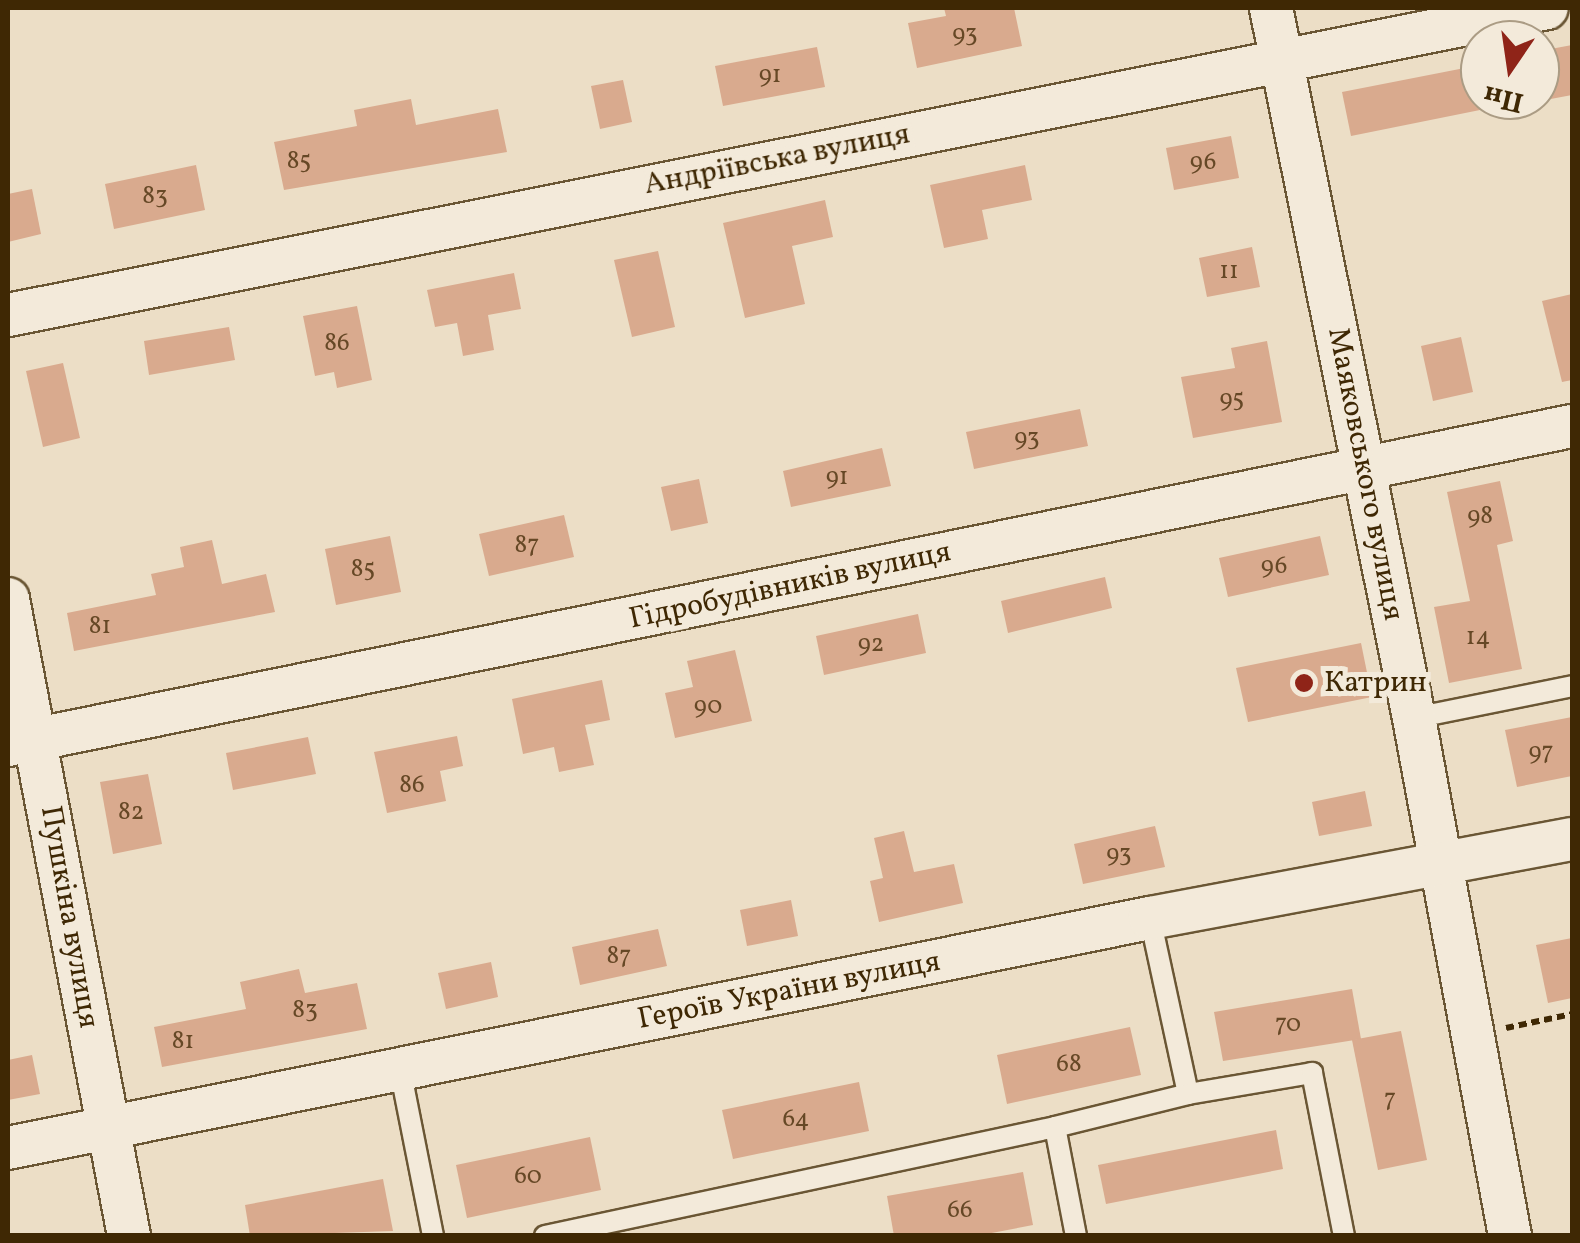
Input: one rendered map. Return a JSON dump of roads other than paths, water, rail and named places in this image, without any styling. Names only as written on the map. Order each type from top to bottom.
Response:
[{"type":"street","name":"Маяковського вулиця","points":[[1271,8],[1414,718],[1510,1236]]},
{"type":"street","name":"Андріївська вулиця","points":[[8,315],[1547,8]]},
{"type":"street","name":"Гідробудівників вулиця","points":[[22,743],[1572,426]]},
{"type":"street","name":"Пушкіна вулиця","points":[[8,599],[22,743],[129,1236]]},
{"type":"street","name":"Героїв України вулиця","points":[[8,1148],[1150,918],[1572,839]]},
{"type":"lane","points":[[1414,718],[1572,686]]},
{"type":"lane","points":[[1150,918],[1188,1094]]},
{"type":"lane","points":[[400,1069],[434,1236]]},
{"type":"lane","points":[[544,1236],[1056,1127],[1188,1094],[1312,1073],[1344,1236]]},
{"type":"lane","points":[[1056,1127],[1076,1236]]},
{"type":"place","name":"Катрин","points":[[1304,683]]}]
